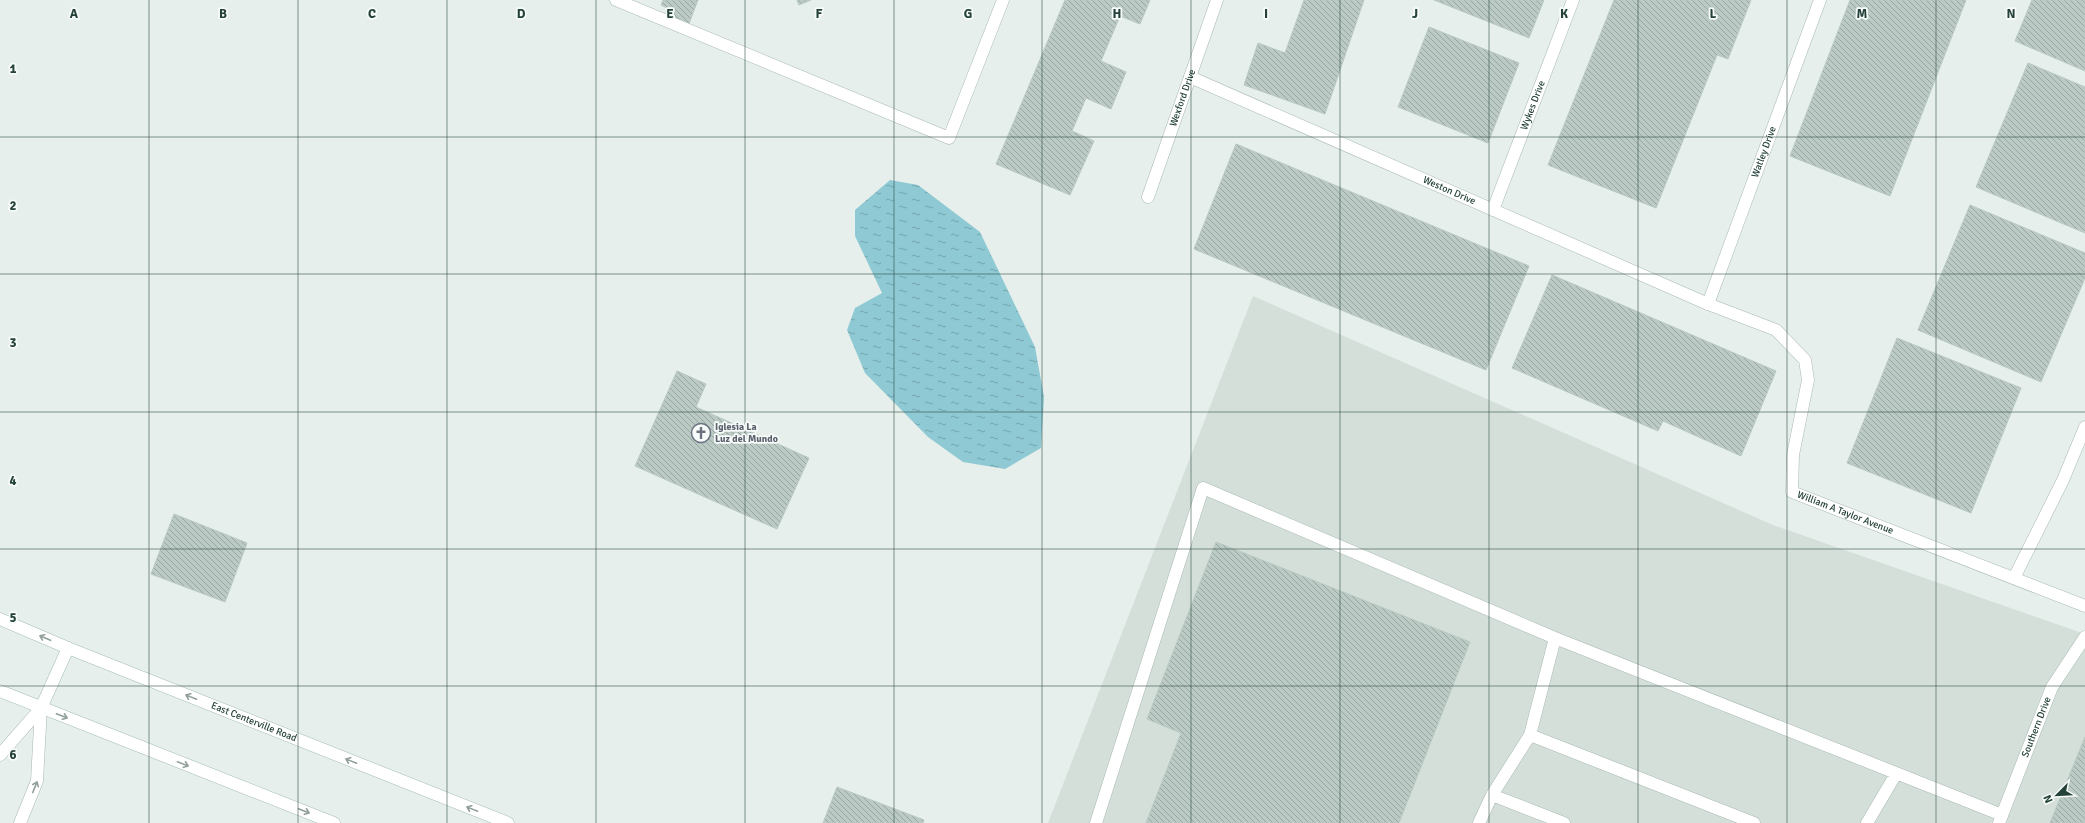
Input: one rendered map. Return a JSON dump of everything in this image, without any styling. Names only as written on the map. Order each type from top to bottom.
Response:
[{"type":"street","points":[[616,0],[949,138],[1003,0]]},
{"type":"street","name":"Wexford Drive","points":[[1148,197],[1217,0]]},
{"type":"street","name":"Wykes Drive","points":[[1493,210],[1573,0]]},
{"type":"street","name":"Watley Drive","points":[[1708,304],[1820,0]]},
{"type":"street","name":"Weston Drive","points":[[1190,77],[1708,304]]},
{"type":"street","name":"William A Taylor Avenue","points":[[1708,304],[1776,330],[1805,360],[1808,380],[1793,454],[1792,492],[2085,606]]},
{"type":"street","points":[[2014,578],[2063,480],[2085,427]]},
{"type":"street","points":[[1096,823],[1203,488],[1555,638],[1896,774],[2001,819]]},
{"type":"street","name":"East Centerville Road","points":[[0,619],[68,648],[508,823]]},
{"type":"street","name":"Southern Drive","points":[[2001,819],[2052,686],[2085,637]]},
{"type":"street","points":[[1479,823],[1492,795],[1530,735],[1555,638]]},
{"type":"street","points":[[0,755],[41,708],[68,648]]},
{"type":"street","points":[[0,691],[334,823]]},
{"type":"street","points":[[20,823],[37,781],[41,708]]},
{"type":"street","points":[[1530,735],[1754,823]]},
{"type":"street","points":[[1867,823],[1896,774]]},
{"type":"street","points":[[1492,795],[1564,823]]},
{"type":"shaded area","points":[[1253,296],[1773,525],[2085,634],[2085,823],[1048,823]]},
{"type":"water","points":[[890,180],[918,185],[980,232],[1035,347],[1044,397],[1041,448],[1005,469],[963,462],[928,437],[865,373],[847,330],[855,308],[882,293],[855,236],[855,210]]},
{"type":"building","points":[[663,0],[698,0],[688,26],[664,16],[667,8],[661,5]]},
{"type":"building","points":[[797,0],[811,0],[799,5]]},
{"type":"building","points":[[1065,0],[1150,0],[1140,24],[1120,16],[1101,61],[1126,72],[1111,109],[1086,98],[1072,131],[1094,141],[1070,195],[996,164]]},
{"type":"building","points":[[1304,0],[1364,0],[1325,114],[1244,85],[1258,43],[1285,53]]},
{"type":"building","points":[[1434,0],[1544,0],[1529,38]]},
{"type":"building","points":[[1614,0],[1751,0],[1728,59],[1717,55],[1656,208],[1548,165]]},
{"type":"building","points":[[1850,0],[1966,0],[1890,196],[1790,156]]},
{"type":"building","points":[[2032,0],[2085,0],[2085,71],[2015,41]]},
{"type":"building","points":[[1429,27],[1519,63],[1488,143],[1398,107]]},
{"type":"building","points":[[2028,63],[2085,87],[2085,233],[1976,187]]},
{"type":"building","points":[[1236,144],[1529,266],[1486,370],[1194,249]]},
{"type":"building","points":[[1970,205],[2085,253],[2085,278],[2041,382],[1918,330]]},
{"type":"building","points":[[1552,275],[1776,371],[1741,456],[1663,421],[1658,431],[1512,368]]},
{"type":"building","points":[[1897,338],[2021,388],[1971,513],[1847,463]]},
{"type":"building","name":"Iglesia La Luz del Mundo","points":[[677,371],[706,384],[696,407],[809,458],[777,529],[635,466]]},
{"type":"building","points":[[174,514],[247,543],[225,602],[151,574]]},
{"type":"building","points":[[1216,542],[1470,642],[1399,823],[1146,823],[1181,733],[1147,719]]},
{"type":"building","points":[[2085,737],[2085,823],[2050,823]]},
{"type":"building","points":[[837,787],[924,820],[923,823],[823,823]]},
{"type":"place","name":"Iglesia La Luz del Mundo","points":[[701,433]]}]
